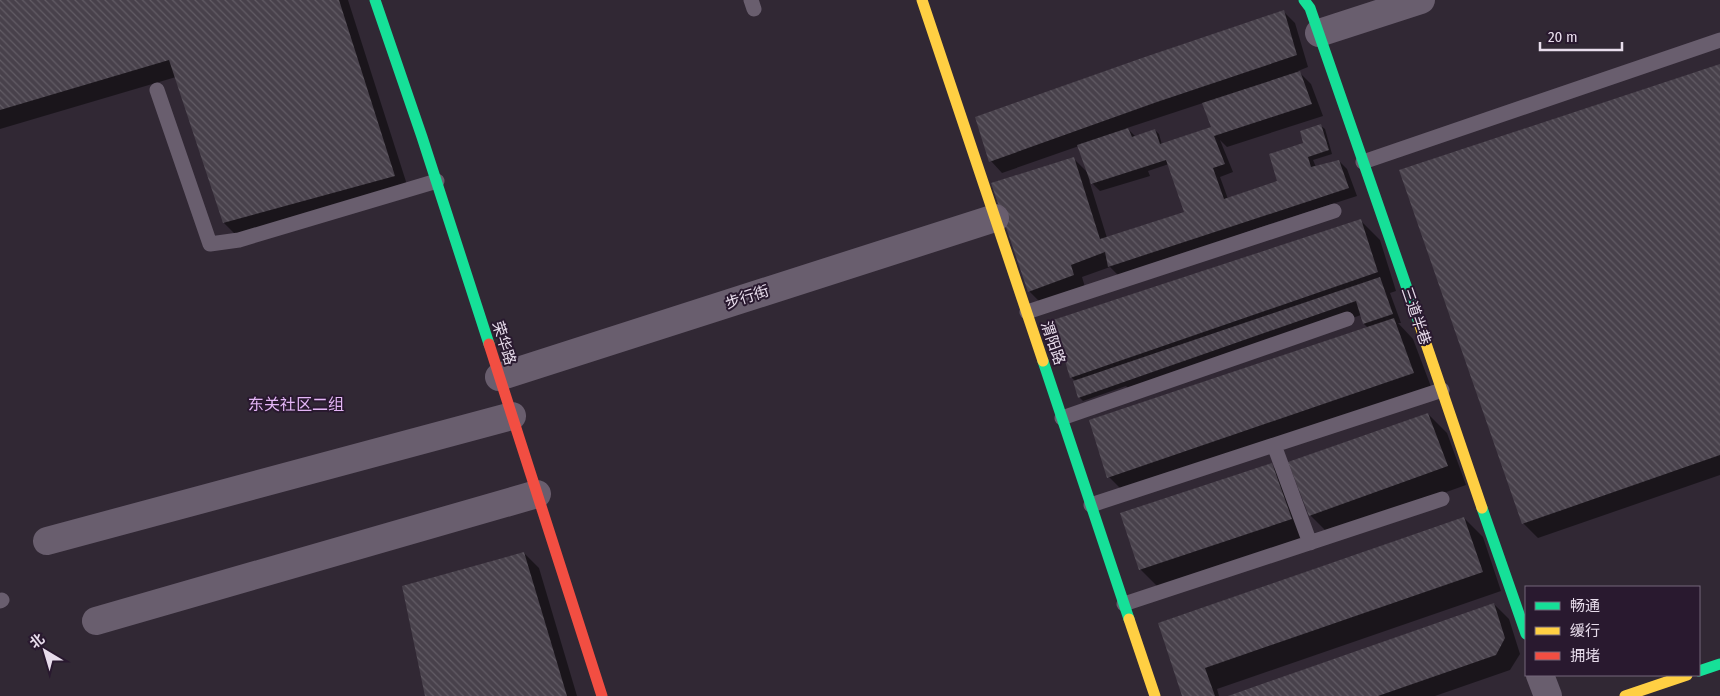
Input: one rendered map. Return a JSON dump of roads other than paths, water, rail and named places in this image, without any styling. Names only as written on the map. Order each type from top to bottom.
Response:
[{"type":"street","name":"荣华路","points":[[375,0],[437,181],[602,696]]},
{"type":"street","name":"渭阳路","points":[[922,0],[1155,696]]},
{"type":"street","name":"三道半巷","points":[[1304,0],[1310,8],[1319,33],[1525,631]]},
{"type":"street","points":[[1319,33],[1421,0]]},
{"type":"street","name":"步行街","points":[[499,377],[995,218]]},
{"type":"street","points":[[47,540],[512,416]]},
{"type":"street","points":[[96,621],[537,494]]},
{"type":"street","points":[[1700,671],[1720,664]]},
{"type":"street","points":[[1540,676],[1548,696]]},
{"type":"street","points":[[1624,696],[1684,676]]},
{"type":"lane","points":[[1363,162],[1720,40]]},
{"type":"lane","points":[[157,90],[210,244],[239,240],[437,181]]},
{"type":"lane","points":[[1027,312],[1334,211]]},
{"type":"lane","points":[[1062,418],[1346,319]]},
{"type":"lane","points":[[1091,505],[1442,390]]},
{"type":"lane","points":[[1274,445],[1310,543]]},
{"type":"lane","points":[[1124,604],[1442,499]]},
{"type":"district","name":"东关社区二组","points":[[296,404]]}]
